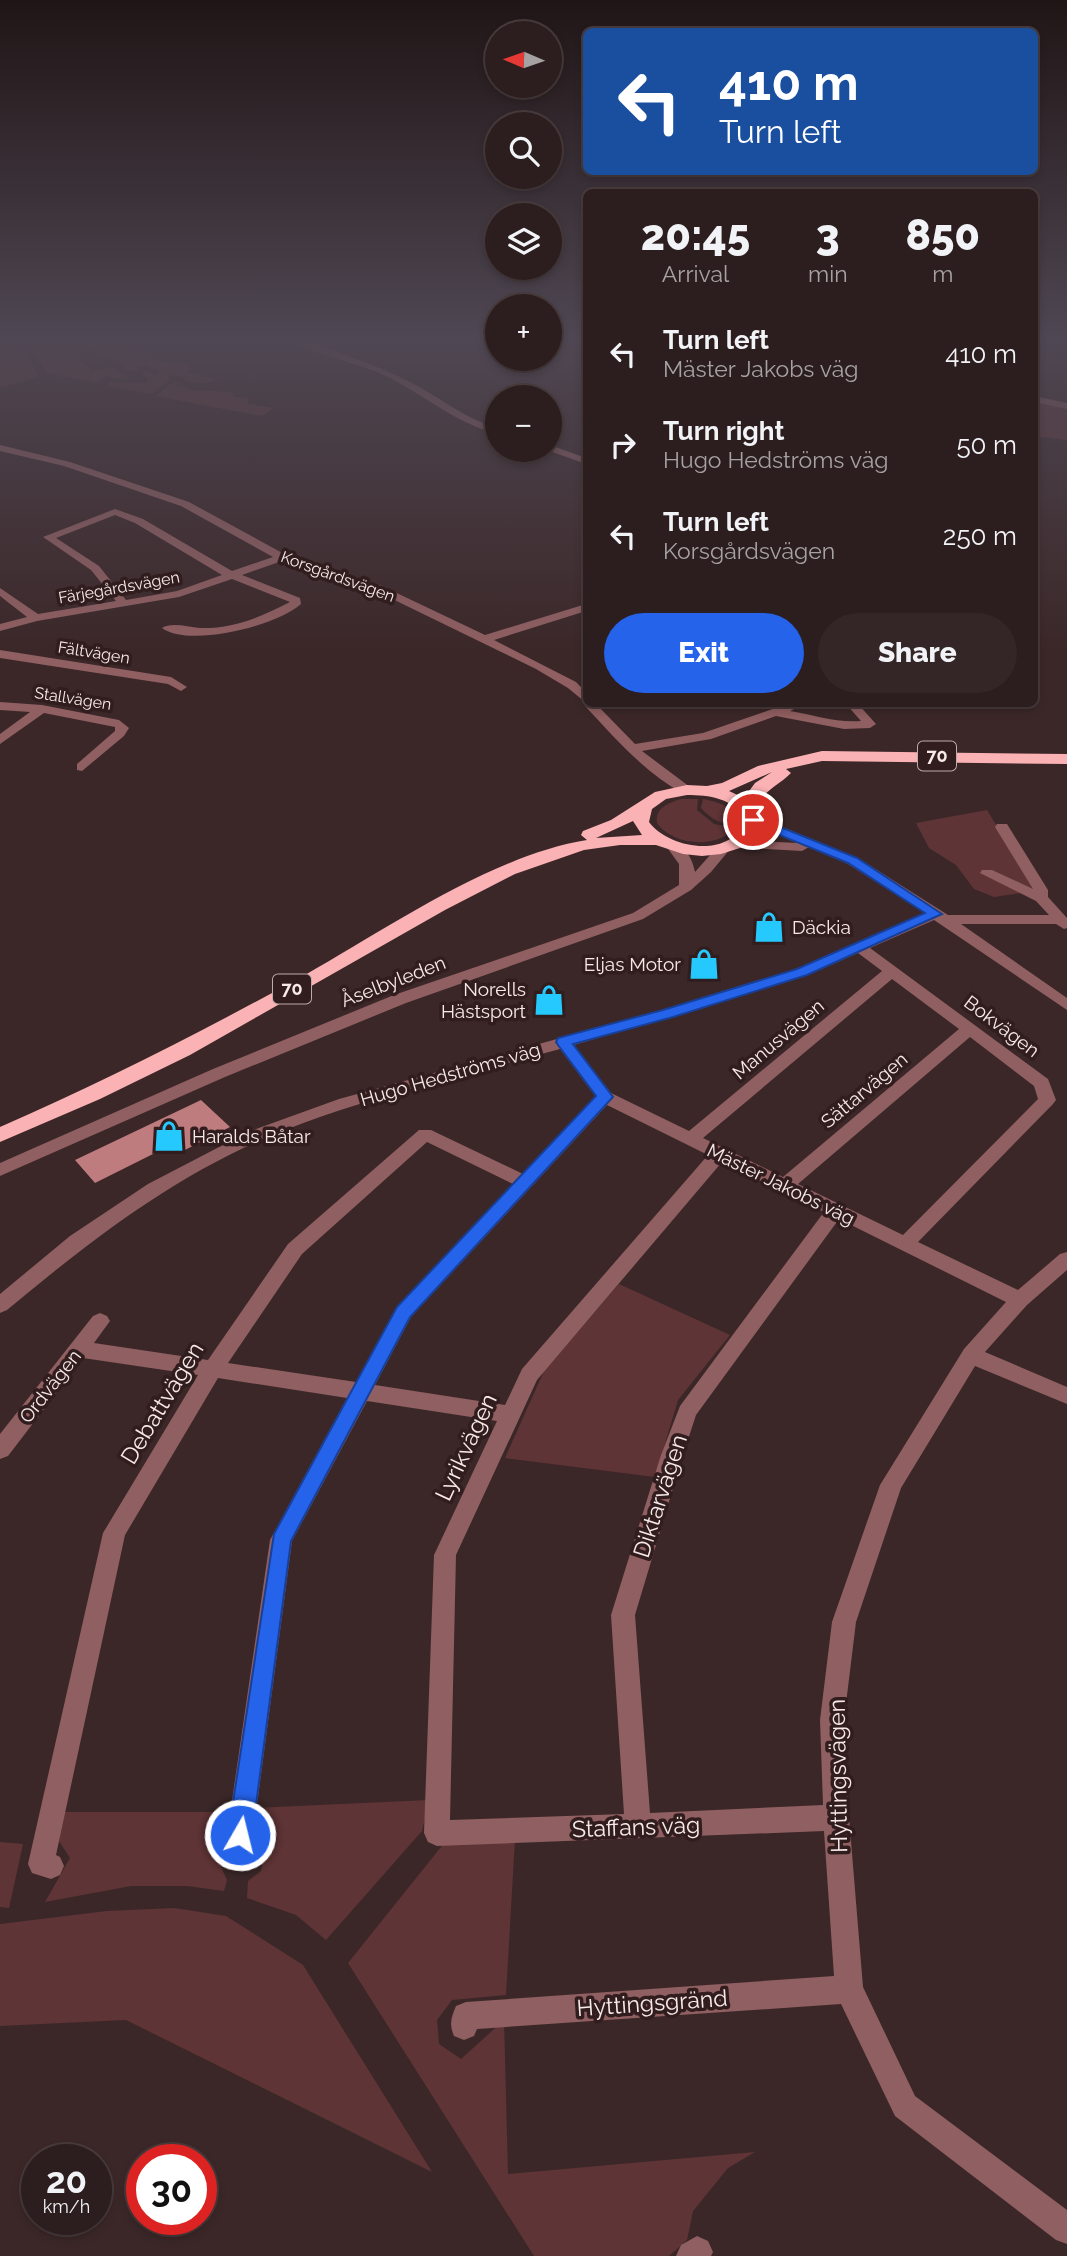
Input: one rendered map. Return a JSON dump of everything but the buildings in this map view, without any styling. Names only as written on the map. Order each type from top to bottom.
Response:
[{"type":"highway","name":"70","points":[[707,791],[727,787],[764,769],[822,756],[1067,759]]},
{"type":"highway","name":"70","points":[[0,1135],[182,1050],[486,881],[555,854],[599,842],[630,838],[699,850],[730,846],[750,833],[750,814],[757,790],[765,782],[792,769],[860,761],[1067,765]]},
{"type":"highway","name":"70","points":[[0,1124],[171,1044],[481,875],[603,830],[649,803],[687,790],[707,791],[734,799],[750,814]]},
{"type":"highway","points":[[649,803],[640,817],[643,827],[665,843]]},
{"type":"street","name":"Korsgårdsvägen","points":[[0,448],[68,464],[161,494],[222,523],[282,557],[378,588],[558,675],[583,696]]},
{"type":"street","points":[[562,452],[583,460]]},
{"type":"street","points":[[122,602],[95,568],[48,537],[115,512],[139,521],[233,576],[296,600],[295,604],[249,625],[225,631],[200,633],[168,628]]},
{"type":"street","name":"Färjegårdsvägen","points":[[0,628],[36,618],[179,594],[282,557]]},
{"type":"street","points":[[0,591],[36,618]]},
{"type":"street","points":[[484,639],[583,608]]},
{"type":"street","name":"Fältvägen","points":[[0,654],[171,681],[181,687]]},
{"type":"street","name":"Stallvägen","points":[[0,706],[42,709],[119,724],[123,728],[82,766]]},
{"type":"street","points":[[593,707],[643,762],[663,778],[687,790]]},
{"type":"street","points":[[631,749],[698,738],[791,707]]},
{"type":"street","points":[[775,713],[795,715],[830,726],[870,724],[855,707]]},
{"type":"street","points":[[0,740],[42,709]]},
{"type":"street","points":[[643,762],[654,785],[649,803]]},
{"type":"street","points":[[750,814],[853,860],[1067,1005]]},
{"type":"street","points":[[1002,827],[1057,912]]},
{"type":"street","points":[[665,843],[688,866],[690,873],[686,887]]},
{"type":"street","points":[[730,846],[789,845],[853,860]]},
{"type":"street","name":"Åselbyleden","points":[[0,1170],[159,1099],[400,999],[638,916],[672,898],[730,846]]},
{"type":"street","points":[[987,873],[1057,912]]},
{"type":"street","points":[[939,917],[1057,912]]},
{"type":"street","name":"Hugo Hedströms väg","points":[[0,1305],[77,1241],[155,1189],[254,1136],[345,1103],[668,1014],[790,976],[939,917]]},
{"type":"street","name":"Bokvägen","points":[[861,948],[1042,1083],[1047,1100],[905,1244]]},
{"type":"street","name":"Manusvägen","points":[[690,1139],[892,971]]},
{"type":"street","name":"Sättarvägen","points":[[785,1185],[971,1028]]},
{"type":"street","name":"Mäster Jakobs väg","points":[[563,1042],[605,1097],[1020,1300]]},
{"type":"street","points":[[248,1854],[240,1835],[281,1541],[404,1312],[605,1097]]},
{"type":"street","name":"Debattvägen","points":[[51,1866],[41,1864],[114,1533],[212,1370],[295,1249],[425,1134],[524,1182]]},
{"type":"street","name":"Lyrikvägen","points":[[437,1833],[445,1555],[529,1375],[719,1153]]},
{"type":"street","name":"Diktarvägen","points":[[638,1827],[623,1615],[672,1455],[687,1412],[835,1211]]},
{"type":"street","name":"Hyttingsvägen","points":[[1067,1259],[1020,1300],[971,1355],[891,1485],[844,1622],[832,1720],[836,1817],[849,1989],[905,2106],[1067,2229]]},
{"type":"street","name":"Ordvägen","points":[[0,1450],[100,1321]]},
{"type":"street","points":[[79,1349],[510,1414]]},
{"type":"street","points":[[971,1355],[1067,1396]]},
{"type":"street","name":"Staffans väg","points":[[437,1833],[836,1817]]},
{"type":"street","name":"Hyttingsgränd","points":[[464,2026],[466,2016],[849,1989]]},
{"type":"shaded area","points":[[698,799],[697,810],[714,824],[735,828],[727,835],[707,842],[673,836],[657,823],[658,813],[671,802]]},
{"type":"shaded area","points":[[703,799],[726,806],[734,814],[736,826],[721,823],[709,816],[701,808]]},
{"type":"shaded area","points":[[987,810],[1036,891],[994,897],[974,889],[956,865],[929,848],[916,823]]},
{"type":"shaded area","points":[[619,1284],[730,1335],[678,1400],[655,1477],[505,1458],[544,1371]]},
{"type":"shaded area","points":[[429,1800],[422,1831],[326,1940],[296,1915],[247,1898],[248,1881],[261,1871],[266,1844],[252,1808]]},
{"type":"shaded area","points":[[61,1812],[233,1812],[218,1861],[227,1880],[224,1891],[187,1886],[131,1886],[45,1902],[70,1858],[59,1841]]},
{"type":"shaded area","points":[[515,1839],[506,1995],[452,2000],[437,2020],[439,2044],[461,2059],[504,2020],[508,2174],[755,2152],[728,2168],[693,2211],[687,2240],[669,2256],[534,2256],[348,1963],[445,1842]]},
{"type":"shaded area","points":[[0,1842],[23,1844],[9,1908],[0,1907]]},
{"type":"shaded area","points":[[174,1908],[226,1916],[303,1965],[432,2172],[126,2020],[0,2026],[0,1924],[107,1911]]},
{"type":"place","name":"Däckia","points":[[769,927]]},
{"type":"place","name":"Eljas Motor","points":[[704,964]]},
{"type":"place","name":"Norells Hästsport","points":[[549,1000]]},
{"type":"place","name":"Haralds Båtar","points":[[169,1136]]},
{"type":"route","points":[[240,1835],[281,1541],[404,1312],[605,1097],[563,1042],[668,1014],[802,972],[935,914],[853,860],[753,820]]}]
